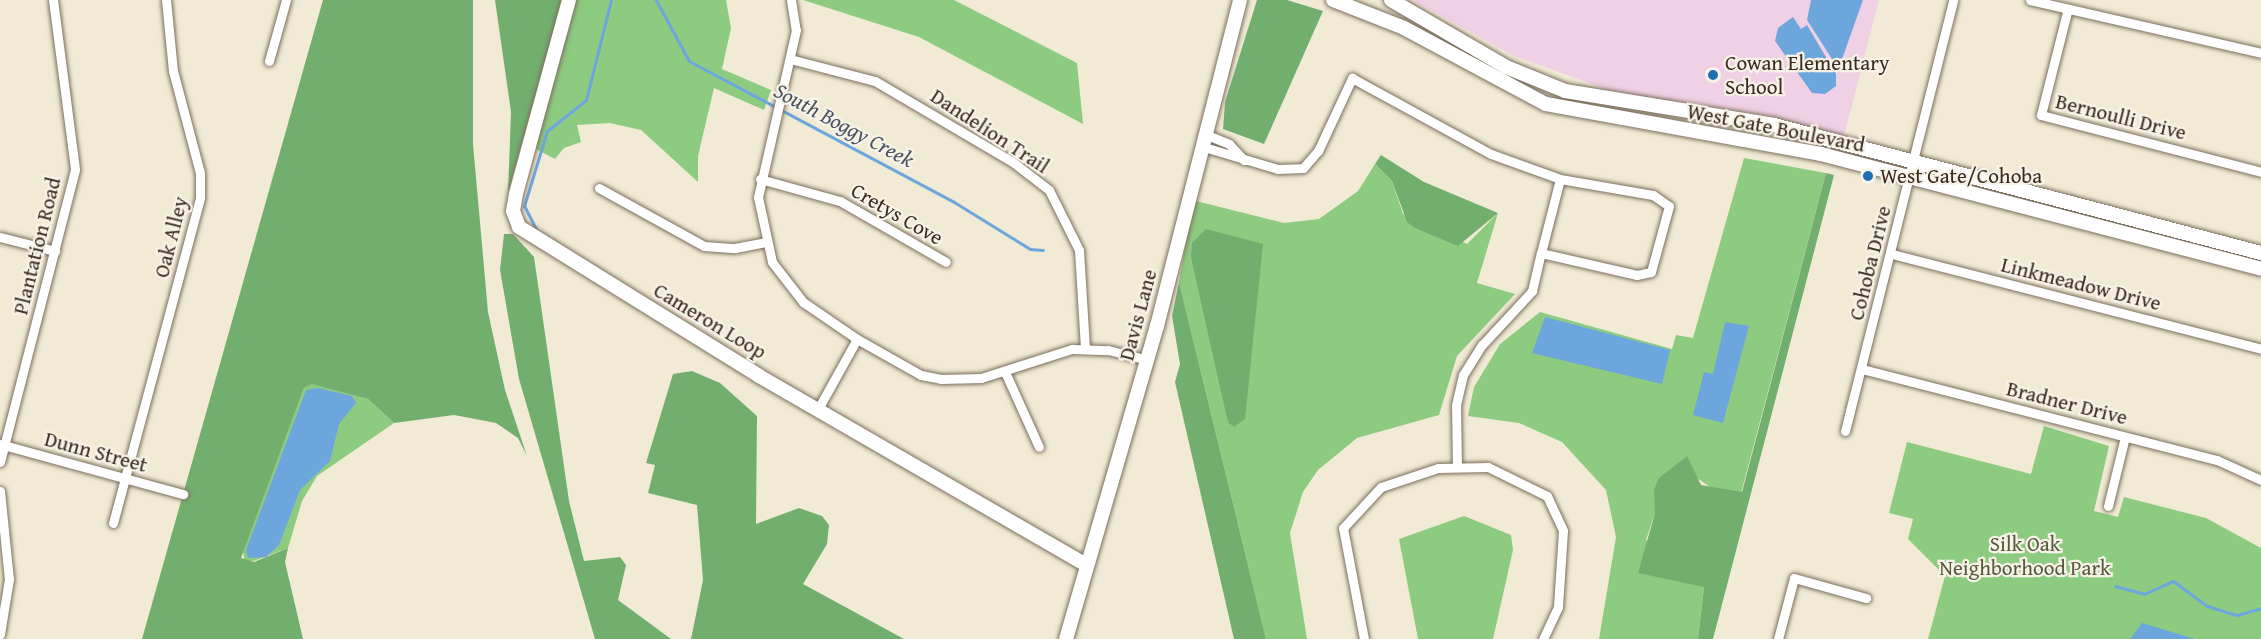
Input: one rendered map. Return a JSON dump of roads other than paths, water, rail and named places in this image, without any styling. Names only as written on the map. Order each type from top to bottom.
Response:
[{"type":"main road","name":"Cameron Loop","points":[[569,0],[516,194],[513,211],[519,227],[818,409],[1086,565]]},
{"type":"main road","name":"Davis Lane","points":[[1066,639],[1148,360],[1206,141],[1240,0]]},
{"type":"main road","name":"West Gate Boulevard","points":[[1333,0],[1372,13],[1468,65],[1558,106],[1801,150],[2261,269]]},
{"type":"main road","name":"West Gate Boulevard","points":[[1391,0],[1506,67],[1565,91],[1639,105],[1774,125],[2261,253]]},
{"type":"main road","points":[[1462,40],[1468,65]]},
{"type":"main road","points":[[1558,106],[1629,114],[1639,105]]},
{"type":"street","name":"Plantation Road","points":[[0,462],[2,445],[75,170],[53,0]]},
{"type":"street","name":"Oak Alley","points":[[113,524],[200,198],[200,173],[171,61],[166,0]]},
{"type":"street","points":[[269,61],[286,0]]},
{"type":"street","points":[[791,0],[796,30],[777,117],[760,179],[765,242],[782,278],[803,302],[857,339],[921,375],[941,379],[1005,372],[1044,356],[1085,348],[1148,360]]},
{"type":"street","name":"Cohoba Drive","points":[[1845,431],[1914,163],[1929,81],[1953,0]]},
{"type":"street","points":[[2030,0],[2067,12],[2261,53]]},
{"type":"street","name":"Bernoulli Drive","points":[[2067,12],[2041,115],[2261,172]]},
{"type":"street","name":"Dandelion Trail","points":[[790,59],[875,81],[1014,163],[1049,190],[1079,250],[1085,348]]},
{"type":"street","points":[[1206,141],[1229,144],[1244,160],[1278,170],[1307,165],[1352,78],[1491,154],[1560,179],[1661,197],[1669,214],[1655,269],[1644,275],[1541,253]]},
{"type":"street","name":"Cretys Cove","points":[[760,179],[840,201],[946,262]]},
{"type":"street","points":[[1457,467],[1456,405],[1463,375],[1482,345],[1530,296],[1560,179]]},
{"type":"street","points":[[599,188],[704,246],[735,248],[765,242]]},
{"type":"street","points":[[0,237],[55,252]]},
{"type":"street","name":"Linkmeadow Drive","points":[[1892,254],[2261,349]]},
{"type":"street","points":[[818,409],[857,339]]},
{"type":"street","name":"Bradner Drive","points":[[1862,369],[2217,460],[2261,480]]},
{"type":"street","points":[[1005,372],[1039,447]]},
{"type":"street","points":[[2108,506],[2125,437]]},
{"type":"street","name":"Dunn Street","points":[[2,445],[183,494]]},
{"type":"street","points":[[1364,639],[1343,528],[1381,487],[1438,468],[1457,467],[1488,467],[1547,496],[1563,531],[1557,607],[1544,639]]},
{"type":"street","points":[[0,491],[3,549],[9,592],[0,634]]},
{"type":"street","points":[[1778,639],[1794,578],[1866,598]]},
{"type":"water","points":[[1811,0],[1863,0],[1841,62],[1832,59],[1807,20]]},
{"type":"water","points":[[1793,17],[1801,29],[1807,25],[1836,74],[1836,86],[1825,94],[1812,93],[1775,41],[1778,28]]},
{"type":"water","points":[[1545,317],[1670,350],[1662,384],[1532,353]]},
{"type":"water","points":[[1725,322],[1749,326],[1723,423],[1693,415],[1704,372],[1713,374]]},
{"type":"water","points":[[318,388],[352,396],[356,403],[339,424],[330,461],[300,490],[279,545],[266,557],[248,558],[246,550],[306,390]]},
{"type":"water","points":[[2142,623],[2195,639],[2130,639]]},
{"type":"waterway","points":[[537,231],[524,206],[547,131],[586,100],[611,0]]},
{"type":"waterway","name":"South Boggy Creek","points":[[656,0],[689,61],[954,202],[1030,249],[1043,250]]},
{"type":"waterway","points":[[2115,586],[2144,594],[2173,581],[2207,606],[2237,615],[2261,608]]},
{"type":"place","name":"Cowan Elementary School","points":[[1713,75]]},
{"type":"place","name":"West Gate/Cohoba","points":[[1868,176]]},
{"type":"park label","name":"Silk Oak Neighborhood Park","points":[[2025,556]]}]
